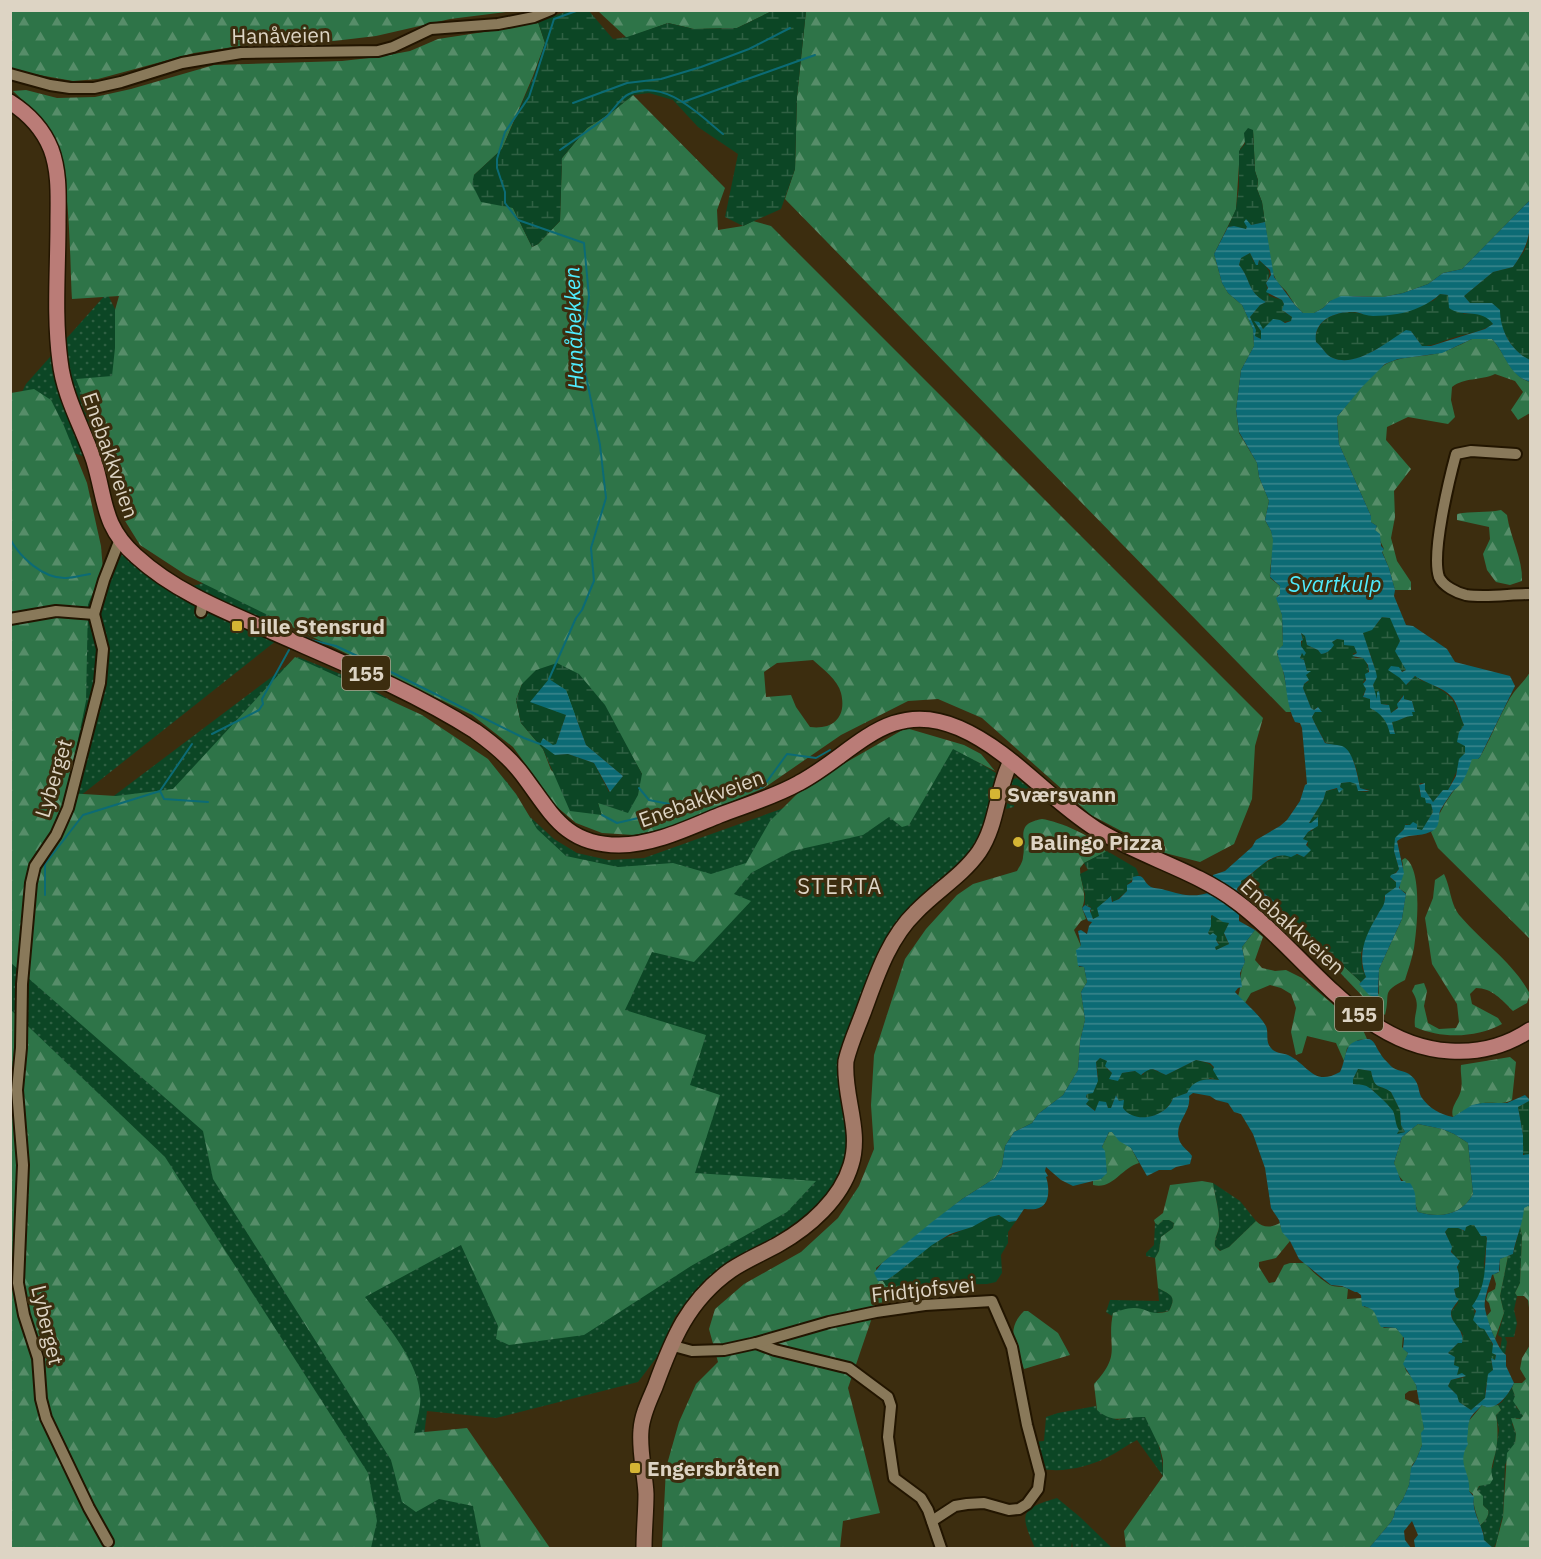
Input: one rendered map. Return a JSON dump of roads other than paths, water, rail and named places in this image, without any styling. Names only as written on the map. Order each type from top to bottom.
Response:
[{"type":"main road","name":"Enebakkveien","points":[[10,102],[25,112],[39,128],[49,145],[55,162],[58,190],[58,329],[61,370],[72,407],[93,459],[108,518],[120,539],[149,567],[202,606],[382,681],[458,721],[495,746],[508,758],[543,806],[563,828],[573,835],[596,843],[620,845],[645,842],[767,798],[807,779],[868,734],[898,722],[920,719],[948,724],[973,735],[1011,761],[1095,828],[1218,889],[1260,920],[1352,1007],[1374,1025],[1393,1036],[1427,1048],[1464,1052],[1501,1045],[1530,1030]]},
{"type":"main road","points":[[644,1548],[646,1494],[641,1444],[642,1426],[670,1345],[684,1318],[711,1287],[732,1269],[790,1238],[826,1206],[844,1183],[851,1166],[855,1141],[846,1061],[877,975],[891,946],[909,919],[967,867],[982,846],[993,823],[1004,777],[1011,761]]},
{"type":"street","name":"Hanåveien","points":[[10,74],[50,85],[94,88],[182,63],[241,53],[378,51],[393,47],[431,29],[498,24],[534,17],[551,10]]},
{"type":"street","points":[[1516,454],[1471,451],[1456,454],[1443,511],[1438,560],[1439,578],[1445,585],[1464,595],[1530,594]]},
{"type":"street","points":[[10,619],[56,611],[94,614],[120,539]]},
{"type":"street","name":"Lyberget","points":[[94,614],[104,649],[100,683],[68,808],[56,835],[34,866],[31,883],[22,979],[21,1048],[17,1090],[23,1178],[18,1284],[24,1315],[38,1358],[41,1400],[46,1418],[108,1542]]},
{"type":"street","name":"Fridtjofsvei","points":[[670,1345],[692,1351],[711,1352],[736,1348],[816,1325],[876,1312],[926,1305],[992,1301],[1012,1347],[1027,1425],[1040,1474],[1038,1489],[1027,1504],[1019,1509],[984,1503],[967,1504],[946,1511],[932,1521]]},
{"type":"street","points":[[756,1343],[784,1353],[849,1368],[888,1397],[891,1406],[888,1437],[894,1478],[921,1498],[941,1548]]},
{"type":"water","name":"Svartkulp","points":[[1530,200],[1529,235],[1513,267],[1493,272],[1464,296],[1470,303],[1492,303],[1500,310],[1502,325],[1508,339],[1517,351],[1530,360],[1530,382],[1512,369],[1492,339],[1472,339],[1442,353],[1398,359],[1385,364],[1337,417],[1339,444],[1371,516],[1371,522],[1377,526],[1375,530],[1380,534],[1381,546],[1384,549],[1382,552],[1395,590],[1394,596],[1406,625],[1413,626],[1447,649],[1455,662],[1510,676],[1515,686],[1480,757],[1472,759],[1463,781],[1441,809],[1436,828],[1397,841],[1404,873],[1399,888],[1406,894],[1402,919],[1379,969],[1378,997],[1369,995],[1359,984],[1366,977],[1362,953],[1366,938],[1384,904],[1385,895],[1396,887],[1396,882],[1390,877],[1399,869],[1394,851],[1395,838],[1405,825],[1413,822],[1417,824],[1417,829],[1422,830],[1433,812],[1431,804],[1426,803],[1425,798],[1421,797],[1419,785],[1425,783],[1425,790],[1433,802],[1443,790],[1448,790],[1456,776],[1459,759],[1465,753],[1465,746],[1457,742],[1459,732],[1464,725],[1452,697],[1444,690],[1415,676],[1406,685],[1388,670],[1391,666],[1399,667],[1402,672],[1406,670],[1395,651],[1400,641],[1390,618],[1382,617],[1372,630],[1363,633],[1376,672],[1377,677],[1373,685],[1377,699],[1379,691],[1381,704],[1389,705],[1391,713],[1398,708],[1397,704],[1404,695],[1404,699],[1412,701],[1415,712],[1412,712],[1413,716],[1392,722],[1395,734],[1390,734],[1383,718],[1370,708],[1370,699],[1363,697],[1366,689],[1363,684],[1366,680],[1365,674],[1369,672],[1368,665],[1363,658],[1352,656],[1357,653],[1354,646],[1344,645],[1344,640],[1337,639],[1332,642],[1334,645],[1330,650],[1321,654],[1307,645],[1305,636],[1301,633],[1303,640],[1301,646],[1306,653],[1304,656],[1302,653],[1300,658],[1304,660],[1307,671],[1311,671],[1306,675],[1309,680],[1303,688],[1311,708],[1314,710],[1318,707],[1322,712],[1315,712],[1313,720],[1325,743],[1342,746],[1347,750],[1355,766],[1360,788],[1370,791],[1358,791],[1356,784],[1350,782],[1341,783],[1340,787],[1343,789],[1339,793],[1337,788],[1326,791],[1323,801],[1309,823],[1318,817],[1318,826],[1308,832],[1303,839],[1308,841],[1306,845],[1311,850],[1304,857],[1297,854],[1291,857],[1277,856],[1241,881],[1242,889],[1257,888],[1277,903],[1281,911],[1258,895],[1242,895],[1228,887],[1239,912],[1239,921],[1255,930],[1242,947],[1245,962],[1240,973],[1242,987],[1235,992],[1266,1026],[1268,1043],[1273,1050],[1288,1055],[1312,1073],[1323,1077],[1340,1072],[1346,1051],[1351,1044],[1366,1039],[1372,1040],[1391,1066],[1413,1077],[1420,1095],[1428,1105],[1440,1113],[1453,1117],[1472,1105],[1507,1103],[1525,1095],[1529,1099],[1518,1107],[1523,1135],[1523,1155],[1530,1154],[1530,1205],[1524,1208],[1513,1254],[1500,1259],[1499,1272],[1492,1275],[1485,1305],[1490,1325],[1499,1346],[1506,1355],[1506,1366],[1514,1383],[1501,1402],[1492,1407],[1482,1405],[1472,1416],[1469,1421],[1468,1444],[1463,1457],[1469,1491],[1474,1497],[1474,1508],[1484,1540],[1493,1548],[1413,1548],[1415,1547],[1414,1540],[1418,1535],[1412,1521],[1404,1531],[1405,1540],[1411,1548],[1369,1548],[1391,1522],[1395,1510],[1403,1499],[1409,1485],[1411,1468],[1422,1445],[1421,1433],[1424,1429],[1416,1385],[1403,1364],[1408,1353],[1403,1349],[1404,1338],[1396,1328],[1381,1327],[1375,1313],[1362,1306],[1361,1295],[1342,1286],[1331,1285],[1299,1259],[1290,1241],[1282,1232],[1279,1220],[1271,1208],[1265,1168],[1253,1134],[1241,1114],[1234,1112],[1228,1103],[1210,1096],[1193,1093],[1189,1096],[1188,1108],[1178,1129],[1178,1135],[1181,1144],[1192,1156],[1190,1164],[1171,1170],[1159,1170],[1147,1176],[1131,1148],[1109,1132],[1102,1147],[1105,1151],[1107,1173],[1101,1179],[1073,1186],[1061,1180],[1046,1167],[1048,1194],[1043,1206],[1036,1209],[1024,1209],[1016,1221],[1009,1222],[999,1215],[950,1234],[887,1280],[878,1281],[874,1273],[882,1263],[932,1222],[995,1178],[1002,1166],[1005,1146],[1014,1132],[1032,1123],[1038,1114],[1063,1095],[1078,1070],[1080,1041],[1085,1020],[1081,992],[1087,982],[1084,967],[1078,966],[1076,950],[1081,946],[1078,931],[1081,930],[1087,934],[1092,922],[1088,921],[1082,908],[1085,905],[1091,908],[1093,919],[1099,916],[1097,908],[1111,896],[1112,902],[1119,899],[1127,891],[1127,885],[1132,882],[1133,877],[1137,876],[1142,877],[1151,887],[1177,893],[1193,895],[1211,892],[1213,875],[1225,871],[1252,847],[1256,840],[1287,820],[1300,801],[1307,784],[1302,728],[1300,723],[1295,722],[1290,710],[1284,674],[1277,651],[1283,645],[1282,615],[1276,598],[1280,594],[1280,586],[1270,577],[1273,540],[1265,520],[1269,501],[1259,477],[1257,463],[1239,432],[1236,410],[1241,370],[1254,346],[1253,329],[1242,305],[1228,293],[1222,283],[1214,254],[1228,227],[1246,229],[1244,222],[1246,219],[1251,225],[1265,222],[1274,277],[1303,313],[1314,313],[1341,296],[1383,297],[1403,293],[1428,284],[1443,273],[1462,269]],"holes":[[[1250,253],[1256,265],[1259,260],[1270,270],[1271,275],[1266,283],[1268,288],[1266,292],[1282,300],[1284,304],[1282,310],[1292,317],[1291,321],[1285,323],[1273,319],[1263,329],[1259,322],[1254,321],[1261,331],[1261,339],[1255,336],[1256,330],[1250,317],[1260,305],[1266,302],[1252,290],[1239,265],[1241,258]],[[1440,294],[1448,295],[1449,308],[1483,316],[1493,324],[1485,329],[1431,346],[1422,346],[1411,331],[1406,330],[1381,347],[1351,360],[1330,357],[1316,342],[1318,328],[1333,315],[1347,312],[1368,316],[1397,314],[1431,301]],[[1212,915],[1229,923],[1224,933],[1229,944],[1216,950],[1215,947],[1219,945],[1216,940],[1217,936],[1208,933]],[[1100,1058],[1107,1061],[1105,1066],[1112,1073],[1109,1079],[1118,1081],[1122,1073],[1135,1071],[1141,1075],[1153,1069],[1166,1075],[1196,1060],[1210,1063],[1219,1080],[1210,1079],[1197,1082],[1187,1093],[1173,1098],[1170,1105],[1158,1114],[1143,1117],[1128,1113],[1123,1108],[1124,1100],[1119,1101],[1116,1095],[1111,1108],[1108,1108],[1106,1102],[1099,1101],[1095,1111],[1086,1104],[1089,1100],[1086,1097],[1087,1094],[1093,1093],[1098,1081],[1096,1062]],[[1358,1069],[1371,1071],[1376,1084],[1391,1092],[1400,1110],[1401,1125],[1405,1132],[1397,1134],[1399,1130],[1393,1111],[1377,1094],[1366,1086],[1353,1084]],[[1418,1124],[1442,1129],[1468,1143],[1473,1194],[1462,1207],[1449,1214],[1434,1215],[1418,1212],[1413,1188],[1410,1183],[1401,1181],[1394,1163],[1402,1137]],[[1474,1225],[1481,1236],[1487,1238],[1483,1282],[1472,1306],[1476,1311],[1473,1320],[1484,1329],[1493,1344],[1492,1353],[1496,1355],[1495,1360],[1491,1358],[1493,1370],[1488,1374],[1485,1398],[1471,1410],[1459,1402],[1457,1395],[1448,1386],[1451,1380],[1466,1376],[1462,1373],[1457,1375],[1459,1367],[1454,1365],[1455,1357],[1448,1353],[1458,1343],[1462,1343],[1462,1338],[1451,1316],[1452,1309],[1459,1299],[1454,1289],[1459,1287],[1457,1267],[1460,1261],[1451,1252],[1452,1247],[1445,1232],[1448,1228],[1465,1231],[1466,1227]]]},
{"type":"water","points":[[549,679],[566,690],[586,745],[623,776],[610,792],[594,763],[568,754],[555,755],[540,744],[543,738],[553,745],[556,744],[566,715],[530,702]]},
{"type":"waterway","name":"Hanåbekken","points":[[549,679],[594,581],[591,548],[606,498],[600,445],[585,371],[584,333],[589,297],[584,243],[518,220],[505,203],[505,192],[497,168],[497,159],[505,132],[529,97],[554,19],[579,10]]},
{"type":"waterway","points":[[573,103],[627,83],[661,79],[701,67],[749,49],[790,28]]},
{"type":"waterway","points":[[683,102],[815,55]]},
{"type":"waterway","points":[[560,150],[606,117],[626,96],[643,91],[656,91],[680,100],[723,134]]},
{"type":"waterway","points":[[10,539],[26,560],[49,575],[72,578],[90,574]]},
{"type":"waterway","points":[[267,621],[311,640],[336,646],[540,744]]},
{"type":"waterway","points":[[212,734],[259,710],[263,704],[262,699],[289,650]]},
{"type":"waterway","points":[[45,895],[45,864],[83,815],[160,791],[192,744]]},
{"type":"waterway","points":[[639,788],[649,800],[684,807],[763,787],[787,754],[816,758],[830,750]]},
{"type":"waterway","points":[[160,791],[164,799],[208,802]]},
{"type":"waterway","points":[[602,815],[617,823],[681,808]]},
{"type":"place","name":"Lille Stensrud","points":[[237,626]]},
{"type":"place","name":"Sværsvann","points":[[995,794]]},
{"type":"place","name":"Balingo Pizza","points":[[1018,842]]},
{"type":"place","name":"Engersbråten","points":[[635,1468]]},
{"type":"district","name":"STERTA","points":[[840,885]]}]
